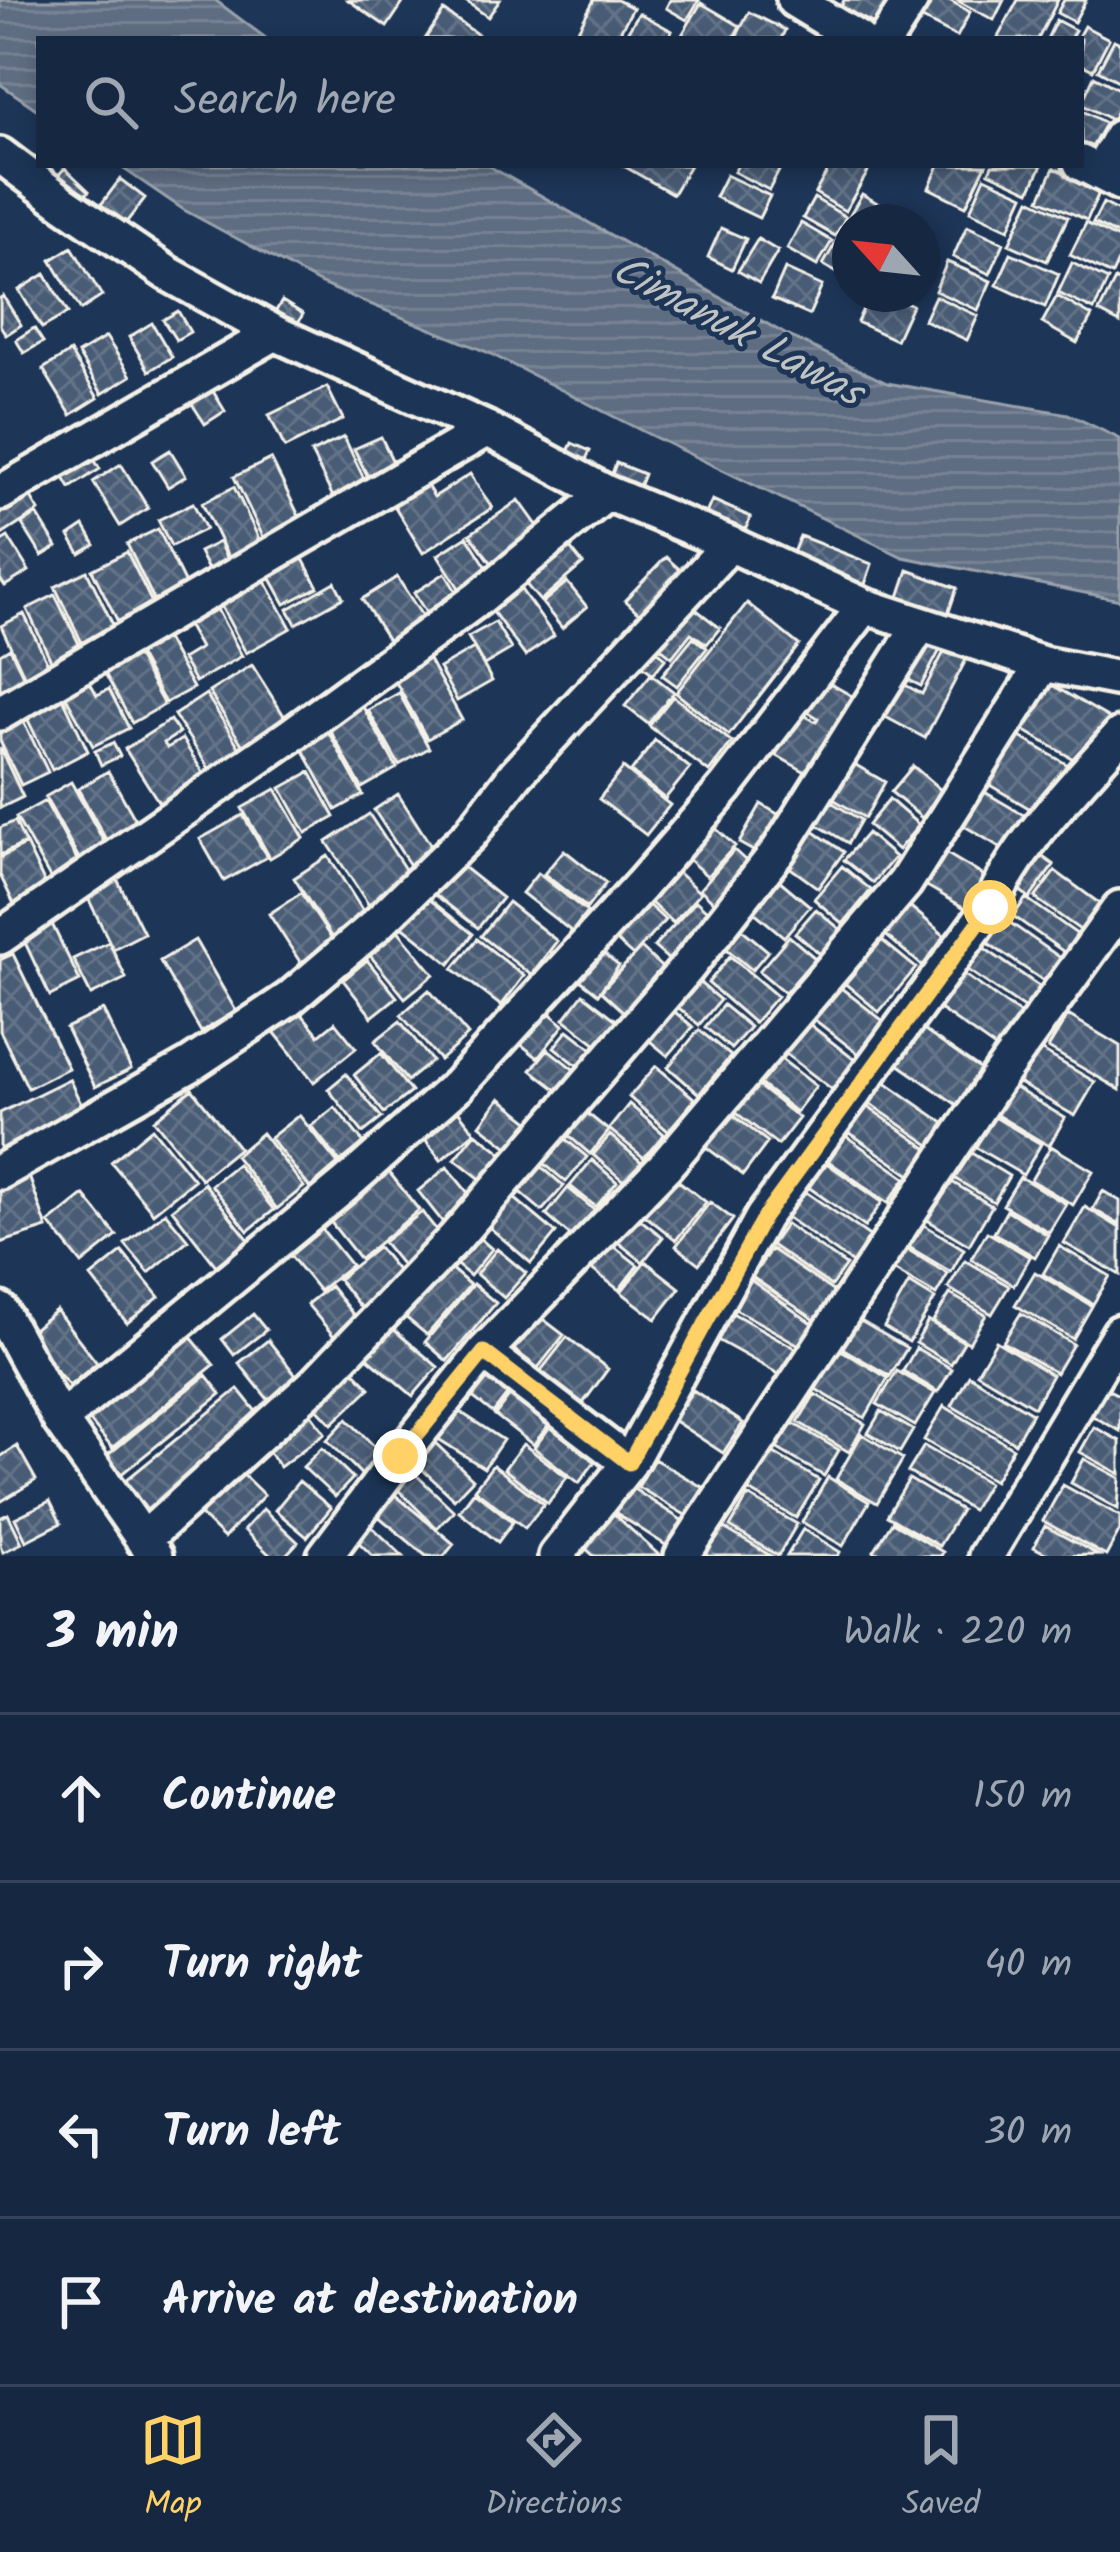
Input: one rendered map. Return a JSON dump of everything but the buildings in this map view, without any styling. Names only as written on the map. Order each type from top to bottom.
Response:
[{"type":"street","points":[[794,0],[853,36]]},
{"type":"street","points":[[888,36],[911,0]]},
{"type":"street","points":[[1100,173],[1120,137]]},
{"type":"street","points":[[0,155],[167,273],[275,333],[487,429],[607,493],[865,606],[1043,664],[1120,679]]},
{"type":"street","points":[[0,494],[275,333]]},
{"type":"street","points":[[0,713],[487,429]]},
{"type":"street","points":[[0,938],[479,598],[607,493]]},
{"type":"street","points":[[0,1172],[190,1065],[289,999],[375,926],[470,834],[516,774],[730,544]]},
{"type":"street","points":[[60,1420],[344,1186],[458,1085],[701,815],[865,606]]},
{"type":"street","points":[[0,1310],[60,1420],[149,1548],[454,1239],[686,969],[779,850],[920,625]]},
{"type":"street","points":[[325,1556],[484,1352],[665,1166],[905,883],[1043,664]]},
{"type":"street","points":[[556,1556],[629,1463],[764,1217],[949,966],[1031,836],[1120,735]]},
{"type":"street","points":[[682,1556],[997,1079],[1120,908]]},
{"type":"street","points":[[986,1556],[1120,1332]]},
{"type":"street","points":[[484,1352],[629,1463]]},
{"type":"water","points":[[0,0],[215,0],[263,36],[36,36],[36,109],[0,84]]},
{"type":"water","name":"Cimanuk Lawas","points":[[122,168],[492,168],[785,334],[887,383],[1068,414],[1120,439],[1120,600],[903,557],[487,352],[321,284],[184,210]]},
{"type":"route","points":[[400,1456],[484,1352],[629,1463],[764,1217],[990,907]]}]
